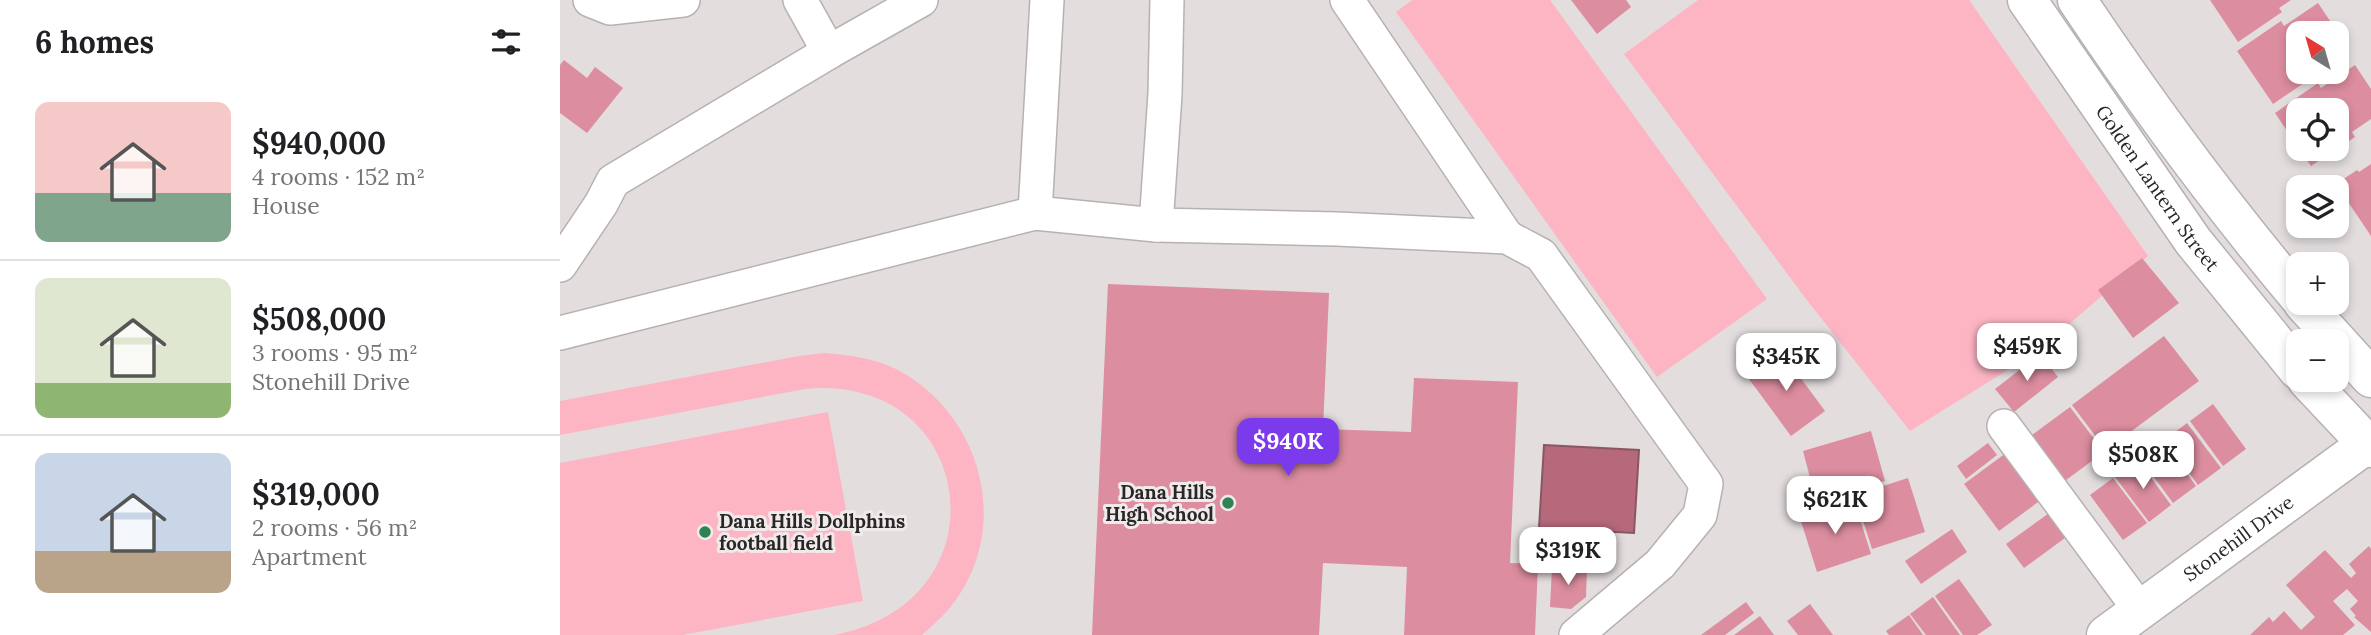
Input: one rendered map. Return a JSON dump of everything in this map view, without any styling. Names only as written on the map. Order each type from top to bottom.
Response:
[{"type":"main road","name":"Golden Lantern Street","points":[[2028,0],[2193,241],[2286,355]]},
{"type":"main road","points":[[2077,0],[2127,75],[2181,148],[2286,282]]},
{"type":"main road","points":[[2314,315],[2371,378]]},
{"type":"main road","points":[[2319,392],[2370,444]]},
{"type":"main road","name":"Stonehill Drive","points":[[2105,635],[2370,444]]},
{"type":"street","points":[[590,0],[611,8],[683,0]]},
{"type":"street","points":[[800,0],[829,52]]},
{"type":"street","points":[[560,265],[601,204],[613,181],[921,0]]},
{"type":"street","points":[[1035,213],[1047,0]]},
{"type":"street","points":[[1156,225],[1165,94],[1167,0]]},
{"type":"street","points":[[1356,4],[1507,237]]},
{"type":"street","points":[[560,333],[1035,213],[1156,225],[1337,229],[1507,237],[1541,254],[1706,484],[1700,515],[1660,564],[1576,635]]},
{"type":"street","points":[[2004,426],[2140,610]]},
{"type":"shaded area","points":[[1412,0],[1550,0],[1767,299],[1657,377],[1396,12]]},
{"type":"shaded area","points":[[1698,0],[1969,0],[2148,256],[2038,351],[1910,431],[1806,299],[1624,54]]},
{"type":"shaded area","points":[[824,353],[879,362],[896,369],[925,388],[949,412],[967,441],[978,472],[984,505],[982,538],[972,570],[955,601],[922,635],[834,635],[890,614],[927,580],[947,538],[950,493],[936,451],[907,416],[863,393],[805,389],[560,435],[560,401]]},
{"type":"shaded area","name":"Dana Hills Dollphins football field","points":[[828,412],[863,601],[683,635],[560,635],[560,463]]},
{"type":"shaded area","points":[[1544,445],[1639,450],[1634,533],[1539,528]]},
{"type":"building","points":[[1571,0],[1626,0],[1631,7],[1597,34]]},
{"type":"building","points":[[2210,0],[2291,0],[2279,8],[2282,12],[2238,42]]},
{"type":"building","points":[[2318,3],[2330,21],[2291,21]]},
{"type":"building","points":[[2281,21],[2284,26],[2286,25],[2286,84],[2302,84],[2273,104],[2237,51]]},
{"type":"building","points":[[564,60],[587,78],[595,67],[623,88],[587,133],[560,113],[560,65]]},
{"type":"building","points":[[2355,65],[2371,89],[2371,119],[2352,132],[2355,137],[2349,141],[2349,98],[2296,98],[2317,84],[2321,88],[2327,84],[2349,84],[2349,69]]},
{"type":"building","points":[[2286,105],[2286,129],[2275,113]]},
{"type":"building","points":[[2371,164],[2371,236],[2349,203],[2349,175],[2357,170],[2359,172]]},
{"type":"building","points":[[2142,258],[2179,303],[2133,338],[2098,290]]},
{"type":"building","points":[[1108,284],[1329,293],[1323,429],[1411,432],[1414,378],[1518,382],[1510,563],[1538,564],[1535,635],[1404,635],[1407,567],[1323,563],[1319,635],[1092,635]]},
{"type":"building","points":[[2164,336],[2199,381],[2106,450],[2072,405]]},
{"type":"building","points":[[1780,350],[1825,411],[1791,436],[1746,375]]},
{"type":"building","points":[[2040,354],[2058,377],[2014,412],[1995,389]]},
{"type":"building","points":[[2213,404],[2246,449],[2223,466],[2190,421]]},
{"type":"building","points":[[2070,407],[2104,452],[2058,486],[2024,441]]},
{"type":"building","points":[[2187,423],[2221,468],[2198,485],[2165,440]]},
{"type":"building","points":[[1871,431],[1885,481],[1816,500],[1803,451]]},
{"type":"building","points":[[2163,441],[2196,486],[2173,503],[2140,458]]},
{"type":"building","points":[[1988,443],[1997,455],[1966,479],[1957,466]]},
{"type":"building","points":[[2010,450],[2045,497],[1999,531],[1964,484]]},
{"type":"building","points":[[2138,460],[2171,505],[2149,522],[2115,477]]},
{"type":"building","points":[[1908,478],[1925,532],[1872,549],[1855,495]]},
{"type":"building","points":[[2113,478],[2147,523],[2123,540],[2090,495]]},
{"type":"building","points":[[1854,500],[1871,554],[1817,572],[1800,518]]},
{"type":"building","points":[[2052,511],[2069,535],[2024,568],[2006,544]]},
{"type":"building","points":[[1952,529],[1967,552],[1921,584],[1905,561]]},
{"type":"building","points":[[2369,546],[2371,632],[2354,617],[2356,616],[2350,609],[2358,601],[2347,589],[2333,601],[2355,625],[2343,635],[2250,635],[2269,617],[2273,622],[2284,611],[2301,630],[2315,617],[2286,585],[2325,550],[2351,578],[2356,573],[2349,564]]},
{"type":"building","points":[[1552,568],[1587,569],[1586,597],[1571,609],[1550,607]]},
{"type":"building","points":[[1959,579],[1992,625],[1977,635],[1963,635],[1935,596]]},
{"type":"building","points":[[1933,597],[1960,635],[1926,635],[1910,614]]},
{"type":"building","points":[[1746,602],[1754,613],[1725,635],[1701,635]]},
{"type":"building","points":[[1810,604],[1833,635],[1798,635],[1787,621]]},
{"type":"building","points":[[1909,615],[1923,635],[1889,635],[1886,631]]},
{"type":"building","points":[[1760,616],[1774,635],[1734,635]]},
{"type":"place","name":"Dana Hills High School","points":[[1228,503]]},
{"type":"place","name":"Dana Hills Dollphins football field","points":[[705,532]]}]
